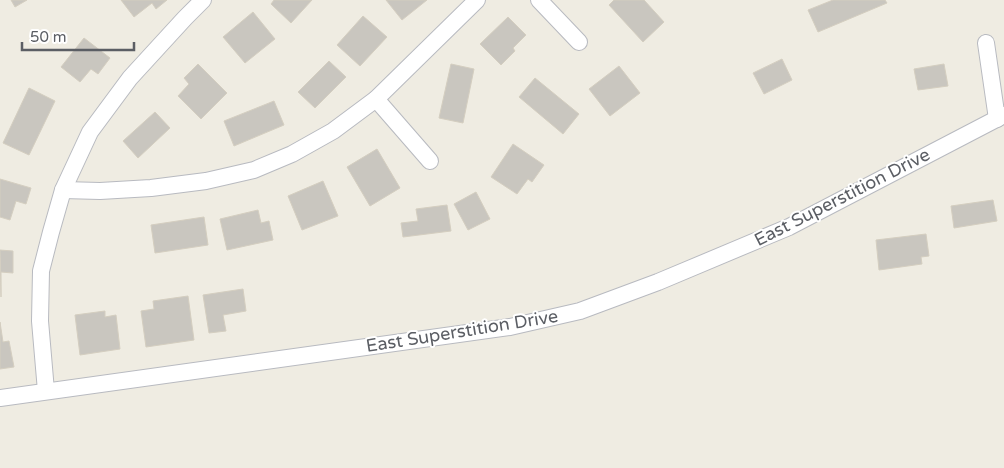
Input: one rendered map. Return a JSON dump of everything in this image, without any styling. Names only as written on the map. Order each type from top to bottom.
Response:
[{"type":"street","points":[[46,391],[40,320],[41,271],[63,190],[90,132],[130,78],[203,0]]},
{"type":"street","points":[[63,190],[100,191],[151,188],[206,181],[254,170],[292,154],[333,131],[376,99],[477,0]]},
{"type":"street","points":[[539,0],[579,42]]},
{"type":"street","points":[[986,43],[1000,117]]},
{"type":"street","points":[[376,99],[430,160]]},
{"type":"street","name":"East Superstition Drive","points":[[0,398],[510,327],[580,311],[658,282],[789,227],[1000,117]]},
{"type":"building","points":[[11,0],[27,0],[15,7]]},
{"type":"building","points":[[121,0],[167,0],[156,9],[152,3],[134,17]]},
{"type":"building","points":[[274,0],[312,0],[291,23],[271,4]]},
{"type":"building","points":[[386,0],[427,0],[402,20]]},
{"type":"building","points":[[614,0],[644,0],[664,22],[643,42],[609,5]]},
{"type":"building","points":[[833,0],[885,0],[887,3],[818,32],[808,10]]},
{"type":"building","points":[[253,12],[275,39],[245,63],[223,37]]},
{"type":"building","points":[[363,16],[387,37],[360,66],[337,45]]},
{"type":"building","points":[[508,17],[526,35],[513,48],[515,51],[501,65],[480,44]]},
{"type":"building","points":[[84,38],[110,58],[98,74],[91,69],[80,82],[61,67]]},
{"type":"building","points":[[782,59],[792,80],[764,94],[753,73]]},
{"type":"building","points":[[329,61],[346,77],[315,108],[298,92]]},
{"type":"building","points":[[198,64],[227,93],[201,119],[178,96],[189,84],[184,78]]},
{"type":"building","points":[[451,64],[474,69],[463,123],[439,118]]},
{"type":"building","points":[[944,64],[948,86],[918,90],[914,69]]},
{"type":"building","points":[[619,66],[640,93],[610,116],[589,89]]},
{"type":"building","points":[[535,78],[579,114],[563,134],[519,97]]},
{"type":"building","points":[[29,88],[55,101],[29,155],[3,143]]},
{"type":"building","points":[[274,101],[284,125],[234,146],[224,121]]},
{"type":"building","points":[[155,112],[170,128],[138,158],[123,141]]},
{"type":"building","points":[[513,144],[544,165],[532,182],[528,179],[517,194],[491,177]]},
{"type":"building","points":[[377,149],[400,188],[370,206],[347,167]]},
{"type":"building","points":[[0,179],[31,188],[26,204],[16,201],[10,220],[0,217]]},
{"type":"building","points":[[323,181],[338,216],[302,230],[288,196]]},
{"type":"building","points":[[476,192],[490,219],[468,230],[454,204]]},
{"type":"building","points":[[993,200],[997,221],[954,228],[951,206]]},
{"type":"building","points":[[447,205],[451,231],[403,237],[401,223],[418,221],[416,209]]},
{"type":"building","points":[[258,210],[261,223],[269,221],[273,240],[227,250],[220,219]]},
{"type":"building","points":[[204,217],[208,245],[155,253],[151,225]]},
{"type":"building","points":[[926,234],[929,256],[921,257],[922,264],[879,270],[876,240]]},
{"type":"building","points":[[0,250],[13,251],[13,273],[1,272],[1,297]]},
{"type":"building","points":[[243,289],[246,311],[223,315],[226,331],[209,333],[203,295]]},
{"type":"building","points":[[188,296],[194,340],[146,347],[141,311],[154,309],[153,301]]},
{"type":"building","points":[[105,311],[105,317],[116,315],[120,349],[80,355],[75,315]]},
{"type":"building","points":[[0,322],[3,342],[9,341],[14,367],[0,369]]}]
